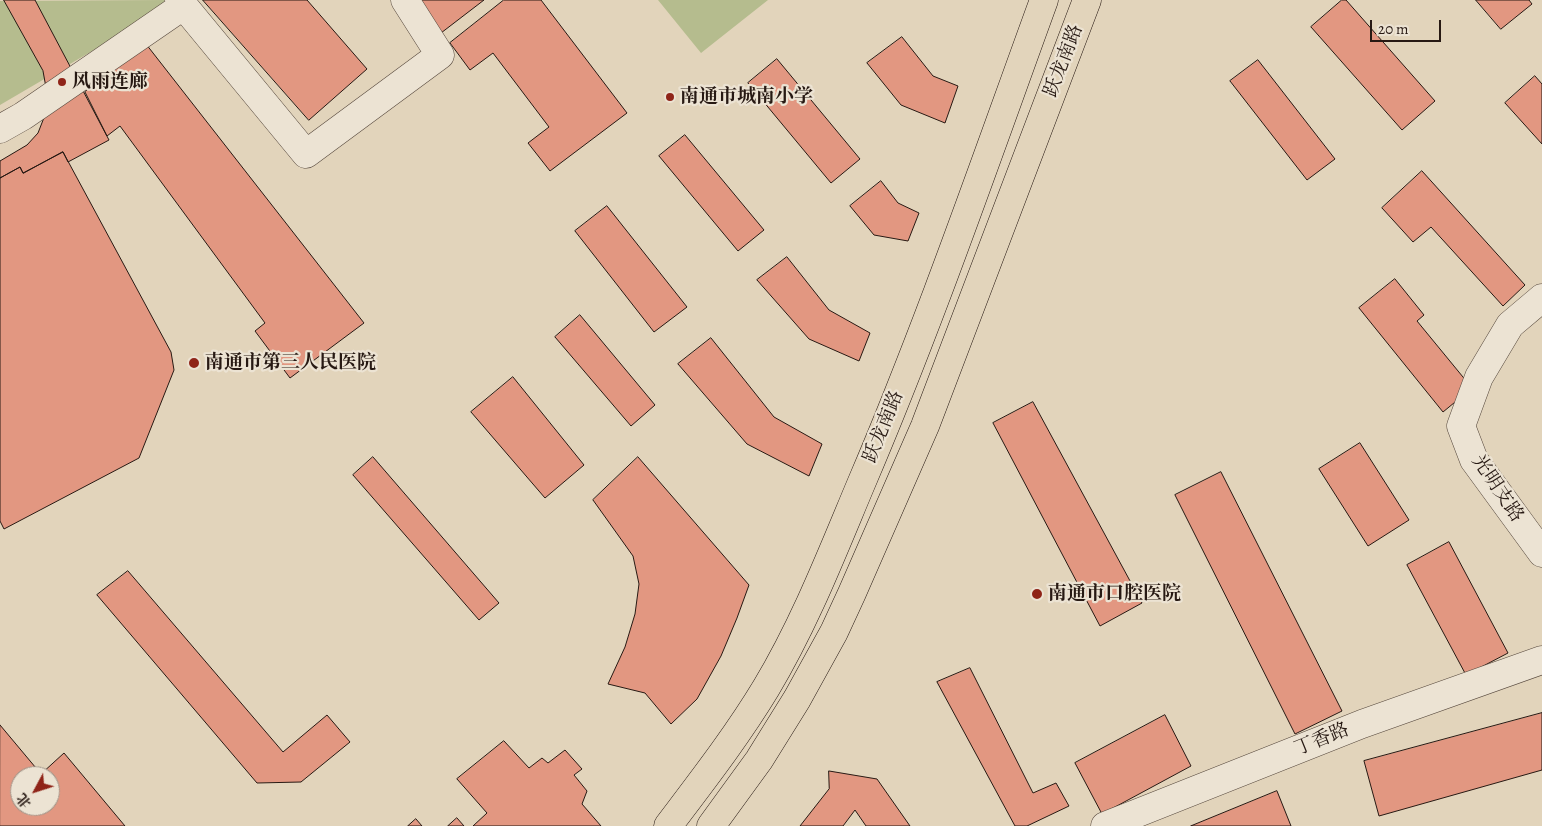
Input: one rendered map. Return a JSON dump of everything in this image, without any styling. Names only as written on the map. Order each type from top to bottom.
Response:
[{"type":"main road","name":"跃龙南路","points":[[668,826],[721,756],[766,688],[804,619],[937,295],[1044,0]]},
{"type":"main road","name":"跃龙南路","points":[[711,826],[759,760],[797,699],[834,632],[852,593],[925,426],[1088,0]]},
{"type":"street","points":[[0,128],[24,116],[180,3],[306,154],[440,55],[405,0]]},
{"type":"street","name":"光明支路","points":[[1542,298],[1510,324],[1479,377],[1461,426],[1474,460],[1542,553]]},
{"type":"street","name":"丁香路","points":[[1105,826],[1362,724],[1542,660]]},
{"type":"green space","points":[[164,0],[169,6],[0,105],[0,1]]},
{"type":"green space","points":[[658,0],[768,0],[701,53]]},
{"type":"building","name":"风雨连廊","points":[[4,0],[35,0],[109,140],[68,162],[63,152],[23,173],[20,167],[0,178],[0,161],[27,145],[38,133],[45,115],[47,93],[43,71]]},
{"type":"building","points":[[203,0],[307,0],[367,69],[309,120]]},
{"type":"building","points":[[415,0],[484,0],[441,33]]},
{"type":"building","points":[[504,0],[541,0],[627,113],[550,171],[528,143],[549,127],[493,53],[470,70],[450,43]]},
{"type":"building","points":[[1342,0],[1346,0],[1435,101],[1402,130],[1311,27]]},
{"type":"building","points":[[1476,0],[1529,0],[1532,4],[1501,29]]},
{"type":"building","points":[[902,37],[933,76],[958,86],[945,123],[901,105],[867,63]]},
{"type":"building","points":[[146,44],[364,323],[290,378],[255,331],[265,323],[120,126],[107,136],[85,92]]},
{"type":"building","points":[[777,59],[860,159],[831,183],[748,83]]},
{"type":"building","points":[[1258,60],[1335,159],[1307,180],[1230,81]]},
{"type":"building","points":[[1535,76],[1542,84],[1542,144],[1505,103]]},
{"type":"building","points":[[685,135],[764,230],[738,251],[659,156]]},
{"type":"building","points":[[63,152],[171,352],[174,370],[139,458],[4,529],[0,521],[0,178],[20,167],[23,173]]},
{"type":"building","points":[[1422,171],[1525,285],[1503,306],[1431,227],[1413,242],[1382,208]]},
{"type":"building","points":[[881,181],[898,203],[919,213],[908,241],[874,235],[850,206]]},
{"type":"building","points":[[607,206],[687,307],[654,332],[575,231]]},
{"type":"building","points":[[787,257],[829,310],[870,333],[859,361],[809,339],[757,280]]},
{"type":"building","points":[[1395,279],[1424,315],[1417,321],[1472,388],[1443,412],[1359,308]]},
{"type":"building","points":[[580,315],[655,405],[631,426],[555,337]]},
{"type":"building","points":[[711,338],[774,417],[822,444],[809,476],[747,444],[678,364]]},
{"type":"building","points":[[513,377],[584,465],[545,498],[471,412]]},
{"type":"building","points":[[1033,402],[1142,603],[1100,626],[993,423]]},
{"type":"building","points":[[1360,443],[1409,520],[1368,546],[1319,469]]},
{"type":"building","points":[[373,457],[499,603],[479,620],[353,475]]},
{"type":"building","points":[[638,457],[749,585],[721,656],[697,699],[671,724],[645,693],[608,684],[625,647],[635,614],[639,584],[633,556],[593,500]]},
{"type":"building","points":[[1221,472],[1342,711],[1295,734],[1175,495]]},
{"type":"building","points":[[1449,542],[1508,653],[1466,675],[1407,565]]},
{"type":"building","points":[[128,571],[283,752],[327,715],[350,742],[301,782],[257,783],[97,595]]},
{"type":"building","points":[[970,668],[1033,793],[1056,783],[1069,806],[1027,826],[1015,826],[937,682]]},
{"type":"building","points":[[1542,713],[1542,770],[1379,816],[1364,761]]},
{"type":"building","points":[[1165,715],[1191,766],[1102,814],[1075,763]]},
{"type":"building","points":[[0,725],[34,766],[10,766],[10,816],[60,816],[60,766],[50,766],[64,753],[125,826],[0,826]]},
{"type":"building","points":[[504,741],[529,768],[542,758],[548,763],[565,750],[582,769],[574,775],[587,791],[582,804],[601,826],[473,826],[487,813],[457,779]]},
{"type":"building","points":[[829,771],[877,779],[910,826],[866,826],[855,810],[843,826],[800,826],[829,789]]},
{"type":"building","points":[[1277,791],[1291,826],[1191,826]]},
{"type":"building","points":[[457,818],[464,826],[448,826]]},
{"type":"building","points":[[416,819],[422,826],[408,826]]},
{"type":"place","name":"风雨连廊","points":[[62,82]]},
{"type":"place","name":"南通市城南小学","points":[[670,97]]},
{"type":"place","name":"南通市第三人民医院","points":[[194,363]]},
{"type":"place","name":"南通市口腔医院","points":[[1037,594]]}]
